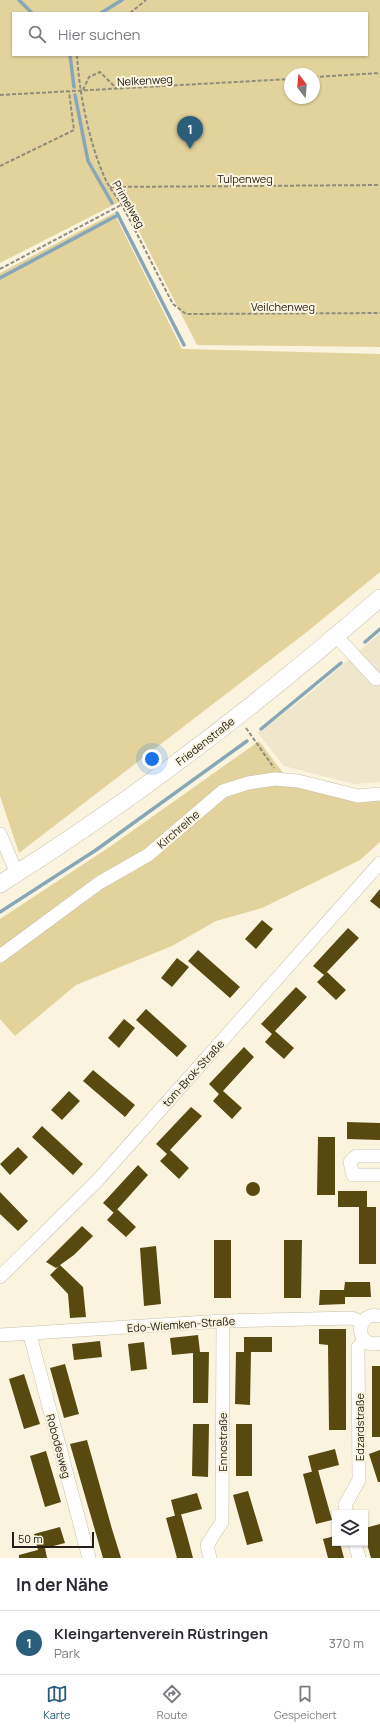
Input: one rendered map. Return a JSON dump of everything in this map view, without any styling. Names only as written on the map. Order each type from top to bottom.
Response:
[{"type":"main road","name":"Friedenstraße","points":[[0,884],[17,874],[166,770],[336,636],[380,598]]},
{"type":"street","points":[[336,636],[376,679]]},
{"type":"street","name":"Kirchreihe","points":[[0,956],[100,882],[148,856],[224,790],[248,783],[275,779],[298,781],[358,796],[380,794]]},
{"type":"street","points":[[1,838],[17,874]]},
{"type":"street","name":"tom-Brok-Straße","points":[[0,1277],[97,1182],[380,863]]},
{"type":"street","points":[[380,1156],[356,1156],[350,1162],[353,1175],[380,1175]]},
{"type":"street","name":"Edo-Wiemken-Straße","points":[[0,1335],[30,1335],[223,1321],[352,1318],[362,1322],[370,1316],[380,1316]]},
{"type":"street","name":"Ennostraße","points":[[210,1558],[207,1545],[222,1522],[223,1321]]},
{"type":"street","points":[[362,1322],[360,1332],[365,1340],[374,1344],[380,1343]]},
{"type":"street","name":"Robodesweg","points":[[30,1335],[89,1558]]},
{"type":"street","name":"Edzardstraße","points":[[346,1510],[345,1505],[359,1480],[358,1347],[365,1340]]},
{"type":"street","points":[[356,1546],[359,1558]]},
{"type":"path","points":[[131,12],[146,0]]},
{"type":"path","name":"Primelweg","points":[[77,56],[78,73],[87,123],[97,160],[173,304],[186,314]]},
{"type":"path","points":[[82,92],[89,77],[100,72],[117,89]]},
{"type":"path","points":[[320,77],[380,73]]},
{"type":"path","name":"Nelkenweg","points":[[0,96],[284,79]]},
{"type":"path","points":[[0,166],[74,130],[69,92]]},
{"type":"path","name":"Tulpenweg","points":[[110,187],[380,185]]},
{"type":"path","points":[[0,269],[122,205]]},
{"type":"path","name":"Veilchenweg","points":[[186,314],[380,313]]},
{"type":"path","points":[[244,725],[274,767],[275,779]]},
{"type":"shaded area","points":[[0,0],[380,0],[380,347],[197,345],[123,200],[0,263]]},
{"type":"shaded area","points":[[114,213],[182,349],[380,354],[380,572],[308,631],[19,853],[0,796],[0,273]]},
{"type":"shaded area","points":[[380,633],[380,782],[354,784],[284,766],[258,733],[304,698]]},
{"type":"shaded area","points":[[259,741],[283,773],[380,797],[380,842],[360,860],[262,908],[216,921],[172,946],[76,985],[15,1036],[0,1019],[0,919],[111,846]]},
{"type":"building","points":[[380,889],[380,909],[370,901]]},
{"type":"building","points":[[262,920],[273,929],[256,949],[245,939]]},
{"type":"building","points":[[348,928],[359,938],[324,975],[313,966]]},
{"type":"building","points":[[198,950],[240,987],[230,998],[188,961]]},
{"type":"building","points":[[177,958],[189,967],[172,987],[161,978]]},
{"type":"building","points":[[327,972],[346,990],[336,1000],[317,982]]},
{"type":"building","points":[[296,987],[307,997],[275,1031],[294,1048],[284,1059],[265,1042],[272,1034],[261,1024]]},
{"type":"building","points":[[146,1009],[187,1046],[177,1057],[136,1020]]},
{"type":"building","points":[[124,1019],[135,1028],[119,1048],[108,1038]]},
{"type":"building","points":[[244,1047],[254,1057],[223,1091],[242,1108],[232,1119],[213,1101],[219,1094],[209,1084]]},
{"type":"building","points":[[93,1070],[135,1105],[125,1117],[83,1081]]},
{"type":"building","points":[[69,1091],[80,1101],[62,1120],[51,1110]]},
{"type":"building","points":[[191,1107],[202,1116],[170,1150],[189,1168],[179,1179],[160,1161],[167,1154],[156,1144]]},
{"type":"building","points":[[347,1122],[380,1123],[380,1140],[347,1139]]},
{"type":"building","points":[[42,1126],[83,1164],[73,1175],[32,1137]]},
{"type":"building","points":[[318,1137],[335,1137],[335,1195],[317,1195]]},
{"type":"building","points":[[18,1147],[28,1157],[10,1175],[0,1164]]},
{"type":"building","points":[[138,1165],[148,1175],[114,1213],[103,1203]]},
{"type":"building","points":[[253,1182],[258,1184],[260,1189],[258,1194],[253,1196],[248,1194],[246,1189],[248,1184]]},
{"type":"building","points":[[338,1191],[367,1191],[367,1207],[338,1207]]},
{"type":"building","points":[[0,1192],[28,1221],[18,1231],[0,1214]]},
{"type":"building","points":[[359,1207],[376,1207],[376,1264],[359,1264]]},
{"type":"building","points":[[117,1209],[136,1227],[126,1237],[107,1220]]},
{"type":"building","points":[[82,1226],[93,1236],[74,1255],[60,1265],[83,1287],[86,1317],[70,1318],[68,1294],[50,1275],[59,1266],[56,1268],[46,1262]]},
{"type":"building","points":[[214,1240],[231,1240],[231,1298],[214,1298]]},
{"type":"building","points":[[284,1240],[302,1240],[301,1298],[284,1298]]},
{"type":"building","points":[[156,1246],[161,1304],[144,1306],[140,1248]]},
{"type":"building","points":[[345,1282],[370,1282],[371,1297],[345,1297],[345,1304],[319,1305],[320,1290],[344,1290]]},
{"type":"building","points":[[319,1329],[346,1329],[346,1430],[329,1430],[328,1345],[319,1344]]},
{"type":"building","points":[[198,1335],[200,1352],[209,1352],[208,1403],[193,1403],[193,1353],[172,1355],[170,1338]]},
{"type":"building","points":[[244,1337],[272,1337],[272,1352],[251,1352],[250,1405],[235,1404],[236,1352],[244,1352]]},
{"type":"building","points":[[100,1341],[102,1357],[74,1360],[72,1344]]},
{"type":"building","points":[[144,1342],[147,1369],[131,1371],[128,1344]]},
{"type":"building","points":[[65,1364],[79,1414],[64,1418],[50,1368]]},
{"type":"building","points":[[372,1366],[380,1366],[380,1437],[372,1437]]},
{"type":"building","points":[[24,1374],[40,1424],[24,1429],[9,1379]]},
{"type":"building","points":[[193,1424],[209,1424],[208,1477],[192,1476]]},
{"type":"building","points":[[236,1424],[252,1424],[252,1476],[236,1476]]},
{"type":"building","points":[[87,1440],[121,1558],[103,1558],[70,1444]]},
{"type":"building","points":[[335,1449],[339,1465],[312,1472],[308,1456]]},
{"type":"building","points":[[380,1450],[380,1482],[378,1482],[369,1454]]},
{"type":"building","points":[[46,1451],[61,1502],[45,1507],[30,1456]]},
{"type":"building","points":[[318,1470],[332,1520],[316,1524],[303,1474]]},
{"type":"building","points":[[248,1491],[263,1541],[247,1545],[233,1495]]},
{"type":"building","points":[[197,1493],[202,1509],[175,1516],[171,1500]]},
{"type":"building","points":[[181,1514],[193,1558],[177,1558],[166,1518]]},
{"type":"building","points":[[380,1524],[380,1558],[371,1558],[368,1546],[368,1527]]},
{"type":"building","points":[[60,1527],[65,1543],[38,1550],[34,1534]]},
{"type":"building","points":[[332,1537],[332,1546],[341,1546],[344,1558],[328,1558],[323,1539]]},
{"type":"building","points":[[45,1548],[47,1558],[19,1558],[19,1555]]},
{"type":"waterway","points":[[19,0],[31,12]]},
{"type":"waterway","points":[[103,12],[122,0]]},
{"type":"waterway","points":[[70,56],[74,87]]},
{"type":"waterway","points":[[75,95],[88,161],[112,203]]},
{"type":"waterway","points":[[117,213],[184,345]]},
{"type":"waterway","points":[[0,278],[118,215]]},
{"type":"waterway","points":[[365,642],[380,629]]},
{"type":"waterway","points":[[261,729],[341,663]]},
{"type":"waterway","points":[[0,912],[96,850],[247,741]]},
{"type":"place","name":"Kleingartenverein Rüstringen","points":[[190,149]]}]
